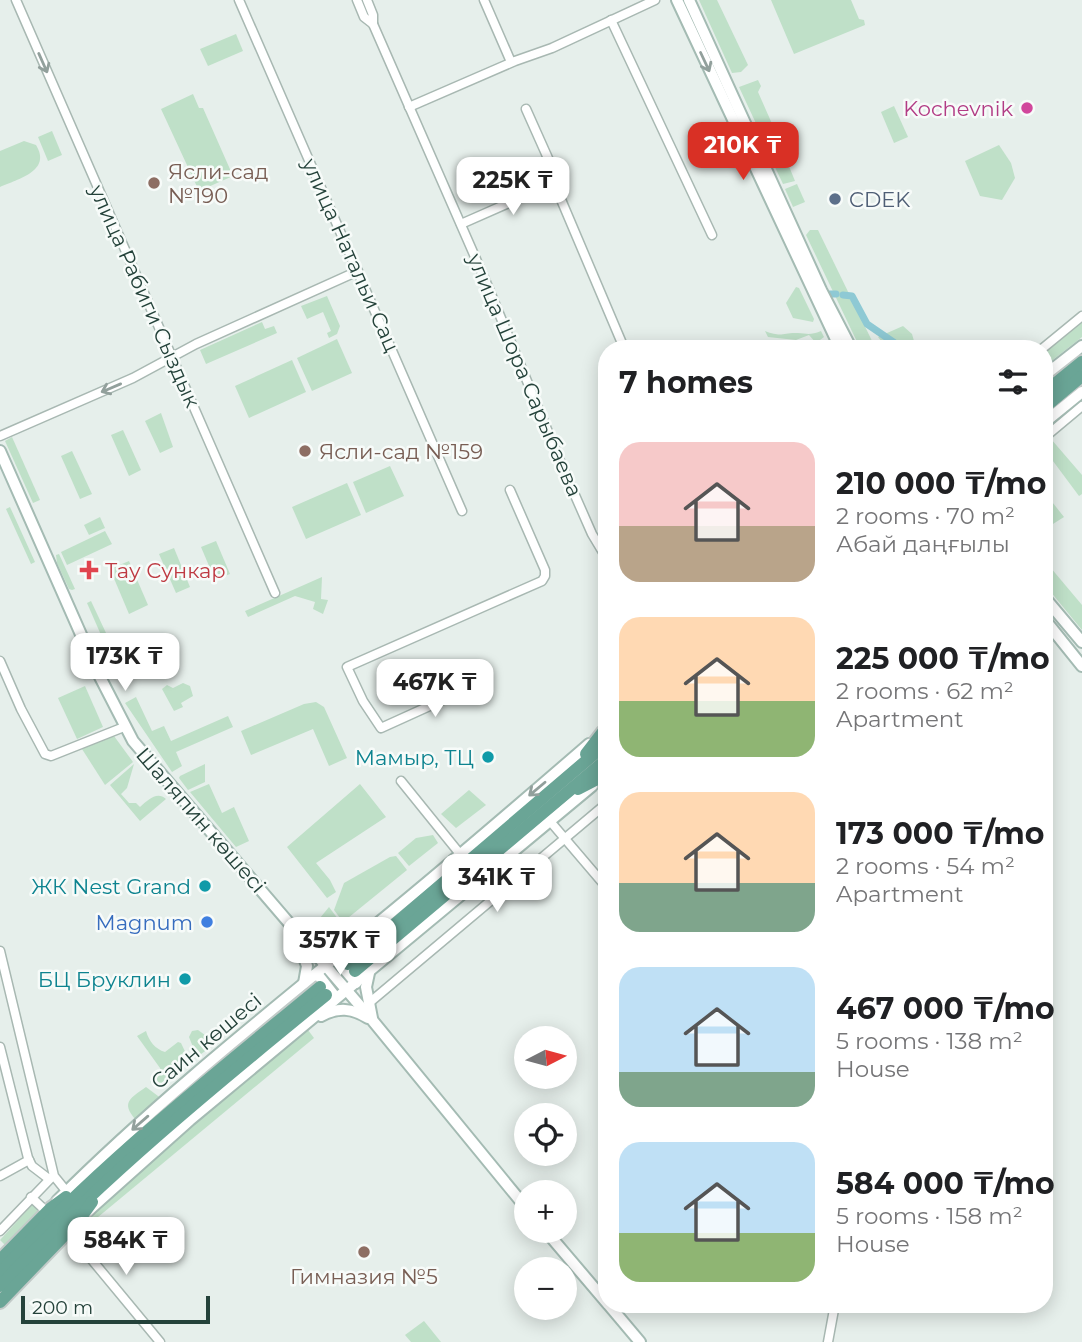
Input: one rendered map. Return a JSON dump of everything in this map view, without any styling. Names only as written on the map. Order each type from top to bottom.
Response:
[{"type":"main road","points":[[677,0],[836,340]]},
{"type":"main road","points":[[689,0],[821,290],[848,340]]},
{"type":"main road","points":[[1053,369],[1082,345]]},
{"type":"main road","points":[[1053,386],[1082,362]]},
{"type":"main road","points":[[1053,400],[1082,376]]},
{"type":"main road","points":[[1053,416],[1082,392]]},
{"type":"main road","name":"Шаляпин көшесі","points":[[0,451],[94,666],[124,727],[145,757],[292,925],[351,977],[373,1021],[514,1193]]},
{"type":"main road","points":[[1053,608],[1082,642]]},
{"type":"main road","points":[[1060,639],[1063,630],[1071,629]]},
{"type":"main road","points":[[1053,630],[1082,666]]},
{"type":"main road","name":"Саин көшесі","points":[[2,1294],[190,1120],[307,1025],[323,989],[330,961],[598,742]]},
{"type":"main road","name":"Саин көшесі","points":[[351,977],[564,780],[598,744]]},
{"type":"main road","name":"Саин көшесі","points":[[351,977],[598,766]]},
{"type":"main road","points":[[553,803],[598,779]]},
{"type":"main road","name":"Саин көшесі","points":[[0,1273],[102,1179],[153,1139],[323,989],[351,977],[369,973],[598,781]]},
{"type":"main road","points":[[292,925],[328,946],[343,945],[360,938]]},
{"type":"main road","points":[[292,925],[306,959],[304,983]]},
{"type":"main road","points":[[369,973],[366,987],[373,1021]]},
{"type":"main road","name":"Саин көшесі","points":[[0,1260],[87,1170],[199,1070],[304,983],[323,989]]},
{"type":"main road","points":[[307,1025],[337,1009],[349,1010],[373,1021]]},
{"type":"main road","points":[[49,1210],[102,1179]]},
{"type":"main road","points":[[79,1220],[102,1179]]},
{"type":"main road","name":"Саин көшесі","points":[[2,1294],[102,1179]]},
{"type":"main road","points":[[556,1243],[598,1293]]},
{"type":"main road","points":[[616,1313],[640,1342]]},
{"type":"street","name":"улица Рабиги Сыздык","points":[[16,0],[275,593]]},
{"type":"street","name":"улица Натальи Сац","points":[[239,0],[462,511]]},
{"type":"street","name":"улица Шора Сарыбаева","points":[[357,0],[365,17],[373,24],[598,544]]},
{"type":"street","points":[[367,0],[373,15],[373,24]]},
{"type":"street","points":[[484,0],[511,62]]},
{"type":"street","points":[[409,107],[511,62],[540,53],[655,0]]},
{"type":"street","points":[[611,20],[712,235]]},
{"type":"street","points":[[526,109],[551,165],[554,183],[621,340]]},
{"type":"street","points":[[461,224],[554,183]]},
{"type":"street","points":[[0,436],[173,359],[196,344],[358,271]]},
{"type":"street","points":[[1053,340],[1082,316]]},
{"type":"street","points":[[1053,430],[1082,406]]},
{"type":"street","points":[[478,684],[381,728],[363,701],[347,667],[542,580],[545,570],[510,490]]},
{"type":"street","points":[[0,661],[45,754],[51,756],[124,727]]},
{"type":"street","points":[[401,781],[460,855]]},
{"type":"street","points":[[369,1003],[598,811]]},
{"type":"street","points":[[550,820],[598,878]]},
{"type":"street","points":[[0,951],[51,1178]]},
{"type":"street","points":[[0,1047],[29,1160],[32,1166],[67,1192]]},
{"type":"street","points":[[0,1176],[29,1160]]},
{"type":"street","points":[[0,1231],[51,1178]]},
{"type":"street","points":[[32,1197],[49,1210]]},
{"type":"street","points":[[68,1231],[160,1342]]},
{"type":"street","points":[[828,1342],[833,1313]]},
{"type":"green space","points":[[699,0],[717,0],[748,65],[741,72],[732,73]]},
{"type":"green space","points":[[771,0],[851,0],[859,19],[864,20],[865,25],[794,54]]},
{"type":"green space","points":[[236,34],[243,51],[208,66],[200,49]]},
{"type":"green space","points":[[758,80],[761,86],[758,92],[773,126],[760,132],[739,87]]},
{"type":"green space","points":[[193,94],[199,108],[203,108],[233,176],[199,191],[161,109]]},
{"type":"green space","points":[[894,106],[908,137],[894,143],[881,112]]},
{"type":"green space","points":[[52,131],[62,155],[48,161],[38,137]]},
{"type":"green space","points":[[775,131],[784,153],[772,158],[763,136]]},
{"type":"green space","points":[[24,141],[36,145],[40,161],[31,173],[0,187],[0,151]]},
{"type":"green space","points":[[999,145],[1011,163],[1015,178],[1002,200],[980,196],[965,161]]},
{"type":"green space","points":[[786,159],[795,181],[783,184],[774,165]]},
{"type":"green space","points":[[797,184],[805,202],[793,207],[785,189]]},
{"type":"green space","points":[[810,230],[818,230],[872,340],[856,340],[806,235]]},
{"type":"green space","points":[[796,287],[799,288],[813,322],[793,318],[786,303]]},
{"type":"green space","points":[[327,296],[340,326],[337,334],[329,338],[327,333],[331,331],[323,312],[307,319],[301,306]]},
{"type":"green space","points":[[1082,321],[1082,337],[1053,360],[1053,345]]},
{"type":"green space","points":[[262,322],[265,329],[274,326],[277,333],[206,364],[200,350]]},
{"type":"green space","points":[[903,326],[912,334],[914,340],[880,340],[878,337]]},
{"type":"green space","points":[[765,331],[810,334],[821,331],[824,337],[813,340],[809,335],[796,340],[768,337]]},
{"type":"green space","points":[[337,339],[352,373],[312,391],[297,358]]},
{"type":"green space","points":[[292,360],[306,392],[249,418],[235,386]]},
{"type":"green space","points":[[161,413],[173,447],[160,453],[145,421]]},
{"type":"green space","points":[[123,430],[141,470],[129,476],[111,435]]},
{"type":"green space","points":[[12,437],[40,500],[33,503],[5,441]]},
{"type":"green space","points":[[1053,441],[1082,475],[1082,494],[1079,496],[1053,461]]},
{"type":"green space","points":[[72,451],[92,494],[80,499],[61,456]]},
{"type":"green space","points":[[390,466],[404,496],[366,513],[353,482]]},
{"type":"green space","points":[[347,483],[361,515],[306,539],[292,507]]},
{"type":"green space","points":[[1053,503],[1064,517],[1053,524]]},
{"type":"green space","points":[[10,507],[35,562],[31,564],[6,509]]},
{"type":"green space","points":[[100,517],[105,528],[89,535],[84,525]]},
{"type":"green space","points":[[105,531],[112,544],[67,565],[61,552]]},
{"type":"green space","points":[[216,541],[230,574],[215,580],[201,547]]},
{"type":"green space","points":[[174,548],[190,587],[176,593],[159,554]]},
{"type":"green space","points":[[59,554],[75,589],[69,589],[57,563],[56,555]]},
{"type":"green space","points":[[129,561],[148,605],[129,614],[110,569]]},
{"type":"green space","points":[[1053,571],[1082,605],[1082,630],[1053,595]]},
{"type":"green space","points":[[322,577],[321,599],[328,600],[323,614],[313,609],[315,602],[295,596],[248,617],[245,611]]},
{"type":"green space","points":[[91,601],[106,633],[101,635],[87,603]]},
{"type":"green space","points":[[183,683],[190,686],[193,696],[181,703],[183,707],[174,711],[162,689],[167,685],[173,688]]},
{"type":"green space","points":[[85,686],[103,727],[77,739],[58,698]]},
{"type":"green space","points":[[136,697],[152,731],[164,726],[171,741],[228,716],[233,727],[176,752],[182,766],[172,772],[125,703]]},
{"type":"green space","points":[[316,702],[324,707],[347,758],[329,766],[313,729],[251,755],[241,731],[304,704]]},
{"type":"green space","points":[[114,736],[133,762],[105,785],[82,749]]},
{"type":"green space","points":[[134,764],[127,788],[121,794],[129,803],[136,803],[140,807],[156,796],[166,799],[140,821],[110,785]]},
{"type":"green space","points":[[205,764],[205,782],[188,790],[180,776]]},
{"type":"green space","points":[[209,784],[222,813],[234,807],[249,841],[236,847],[190,792]]},
{"type":"green space","points":[[360,784],[386,817],[316,863],[336,892],[327,898],[287,847]]},
{"type":"green space","points":[[469,790],[486,805],[456,828],[441,814]]},
{"type":"green space","points":[[433,835],[438,843],[409,866],[398,853],[416,838]]},
{"type":"green space","points":[[396,856],[407,870],[343,922],[334,910],[344,883]]},
{"type":"green space","points":[[329,907],[341,923],[332,933],[320,918]]},
{"type":"green space","points":[[198,1030],[216,1043],[197,1057],[189,1037],[192,1031]]},
{"type":"green space","points":[[308,1030],[314,1038],[80,1232],[75,1226],[173,1139]]},
{"type":"green space","points":[[146,1031],[153,1044],[165,1052],[178,1042],[181,1043],[190,1062],[161,1087],[150,1082],[161,1071],[137,1036]]},
{"type":"green space","points":[[146,1087],[162,1099],[136,1120],[129,1109],[129,1101]]},
{"type":"green space","points":[[32,1205],[40,1209],[5,1245],[0,1240]]},
{"type":"green space","points":[[424,1321],[441,1342],[411,1342],[405,1335]]},
{"type":"waterway","points":[[830,294],[836,294]]},
{"type":"waterway","points":[[843,295],[852,296],[867,324],[890,340]]},
{"type":"place","name":"Kochevnik","points":[[1027,108]]},
{"type":"place","name":"Ясли-сад №190","points":[[154,183]]},
{"type":"place","name":"CDEK","points":[[835,199]]},
{"type":"place","name":"Ясли-сад №159","points":[[305,451]]},
{"type":"place","name":"Тау Сункар","points":[[89,570]]},
{"type":"place","name":"Мамыр, ТЦ","points":[[488,757]]},
{"type":"place","name":"ЖК Nest Grand","points":[[205,886]]},
{"type":"place","name":"Magnum","points":[[207,922]]},
{"type":"place","name":"БЦ Бруклин","points":[[185,979]]},
{"type":"place","name":"Гимназия №5","points":[[364,1252]]}]
